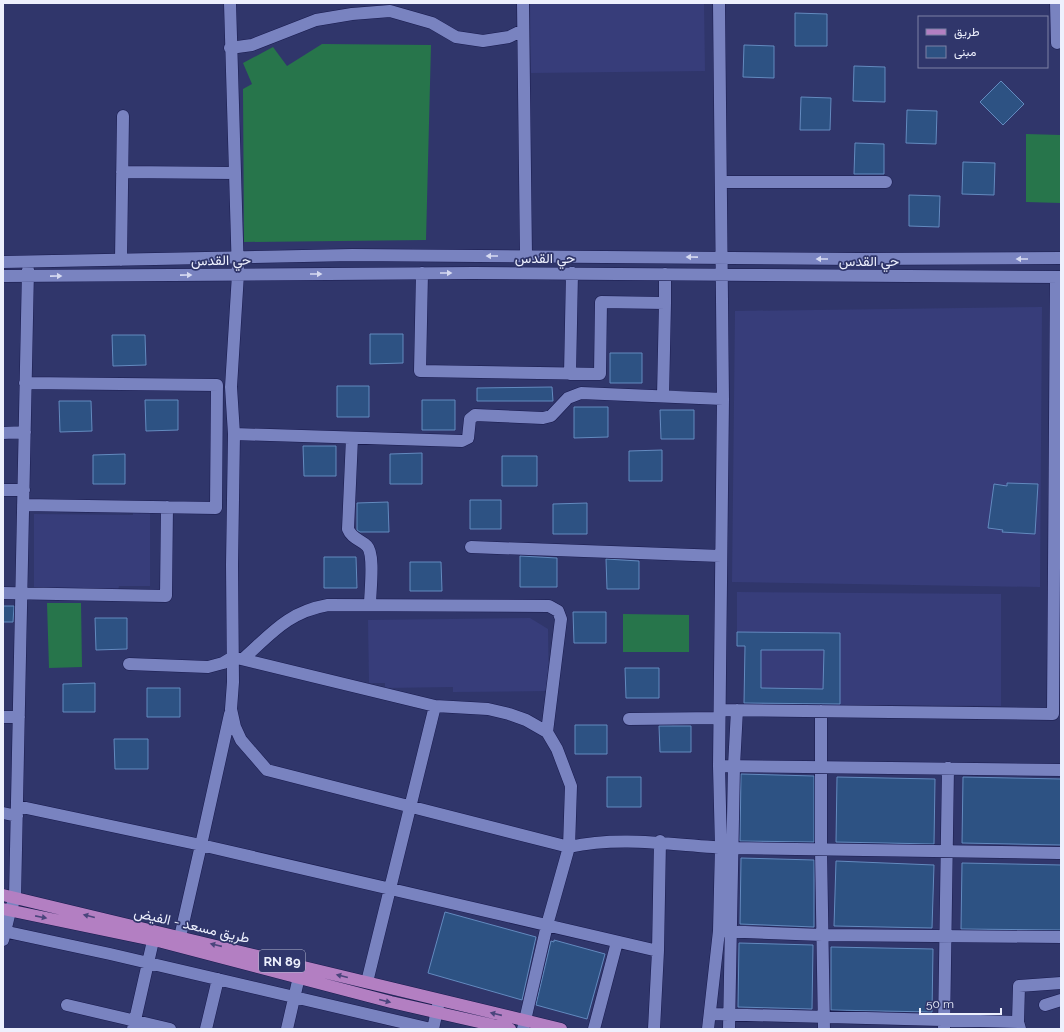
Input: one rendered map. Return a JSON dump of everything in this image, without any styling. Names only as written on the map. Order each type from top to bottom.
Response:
[{"type":"main road","name":"طريق مسعد - الفيض","points":[[9,897],[154,937],[162,942],[391,1002],[438,1006],[524,1025],[561,1029]]},
{"type":"main road","name":"طريق مسعد - الفيض","points":[[6,910],[101,929],[154,937],[180,937],[301,965],[367,982],[510,1029]]},
{"type":"street","points":[[180,937],[231,709],[238,658],[234,434],[231,387],[238,274],[230,48],[230,3]]},
{"type":"street","points":[[523,3],[526,256]]},
{"type":"street","points":[[719,3],[723,258],[719,766],[727,848],[731,932],[729,1029]]},
{"type":"street","points":[[1056,3],[1056,43]]},
{"type":"street","points":[[230,48],[252,44],[316,20],[352,14],[390,11],[432,23],[456,37],[483,41],[509,37],[524,30]]},
{"type":"street","points":[[121,260],[123,116]]},
{"type":"street","points":[[122,172],[234,173]]},
{"type":"street","points":[[722,182],[886,182]]},
{"type":"street","points":[[3,262],[352,255],[894,259],[1061,258]]},
{"type":"street","points":[[894,259],[894,276]]},
{"type":"street","points":[[29,262],[25,383],[17,811],[4,935],[148,963],[432,1029],[438,1006]]},
{"type":"street","points":[[422,273],[420,371],[600,374],[601,302],[665,303]]},
{"type":"street","points":[[570,374],[572,273]]},
{"type":"street","name":"حي القدس","points":[[3,276],[572,273],[1058,277]]},
{"type":"street","points":[[663,396],[665,274]]},
{"type":"street","points":[[629,719],[720,714],[736,710],[1053,714],[1057,683],[1058,277]]},
{"type":"street","points":[[25,383],[217,385],[231,387]]},
{"type":"street","points":[[23,505],[216,508],[217,385]]},
{"type":"street","points":[[234,434],[462,441],[468,438],[470,419],[476,415],[542,418],[551,416],[568,398],[581,393],[723,398]]},
{"type":"street","points":[[3,433],[25,432]]},
{"type":"street","points":[[352,438],[348,529],[353,538],[367,546],[371,553],[370,605]]},
{"type":"street","points":[[3,490],[24,490]]},
{"type":"street","points":[[3,593],[166,596],[166,507]]},
{"type":"street","points":[[471,547],[721,556]]},
{"type":"street","points":[[129,664],[208,668],[223,664],[238,658],[291,617],[328,605],[549,606],[555,609],[561,619],[548,732]]},
{"type":"street","points":[[238,658],[368,691],[435,706],[488,709],[509,714],[526,720],[548,732],[557,749],[571,786],[569,847],[547,925],[524,1025]]},
{"type":"street","points":[[367,982],[435,706]]},
{"type":"street","points":[[231,709],[235,727],[241,740],[267,770],[569,847],[592,842],[660,842],[727,848],[1061,853]]},
{"type":"street","points":[[708,1029],[727,848],[734,766],[736,710]]},
{"type":"street","points":[[821,711],[820,767],[824,1023]]},
{"type":"street","points":[[3,717],[19,718]]},
{"type":"street","points":[[719,766],[1061,770]]},
{"type":"street","points":[[944,1024],[948,768]]},
{"type":"street","points":[[3,813],[17,811],[202,844],[658,951]]},
{"type":"street","points":[[654,1029],[658,951],[660,842]]},
{"type":"street","points":[[719,931],[822,935],[1061,937]]},
{"type":"street","points":[[134,1025],[154,937]]},
{"type":"street","points":[[594,1029],[617,942]]},
{"type":"street","points":[[287,1029],[301,965]]},
{"type":"street","points":[[206,1029],[218,979]]},
{"type":"street","points":[[710,1014],[824,1023],[1019,1025],[1019,986],[1061,983]]},
{"type":"street","points":[[1045,1005],[1061,1000]]},
{"type":"street","points":[[67,1004],[134,1025],[170,1029]]},
{"type":"shaded area","points":[[530,3],[704,3],[705,71],[531,73]]},
{"type":"shaded area","points":[[1042,307],[1040,587],[732,582],[735,311]]},
{"type":"shaded area","points":[[133,511],[150,511],[150,586],[119,586],[118,590],[34,589],[34,514],[133,515]]},
{"type":"shaded area","points":[[737,592],[1001,594],[1001,706],[744,704],[745,646],[737,646]]},
{"type":"shaded area","points":[[530,618],[548,629],[549,691],[453,692],[453,687],[385,688],[385,683],[369,683],[368,620]]},
{"type":"green space","points":[[322,44],[431,45],[426,240],[244,242],[243,89],[252,84],[243,63],[273,47],[287,66]]},
{"type":"green space","points":[[1026,134],[1061,135],[1061,203],[1026,202]]},
{"type":"green space","points":[[47,603],[81,603],[82,667],[49,668]]},
{"type":"green space","points":[[623,614],[689,615],[689,652],[623,652]]},
{"type":"building","points":[[795,13],[827,14],[827,46],[795,46]]},
{"type":"building","points":[[744,45],[774,46],[774,78],[743,77]]},
{"type":"building","points":[[854,66],[885,67],[885,102],[853,101]]},
{"type":"building","points":[[1001,81],[1024,104],[1003,125],[980,102]]},
{"type":"building","points":[[801,97],[831,98],[830,130],[800,130]]},
{"type":"building","points":[[907,110],[937,111],[936,144],[906,143]]},
{"type":"building","points":[[855,143],[884,144],[884,174],[854,174]]},
{"type":"building","points":[[963,162],[995,163],[994,195],[962,194]]},
{"type":"building","points":[[909,195],[940,196],[939,227],[909,226]]},
{"type":"building","points":[[370,334],[403,334],[403,363],[370,364]]},
{"type":"building","points":[[112,335],[145,335],[146,365],[113,366]]},
{"type":"building","points":[[610,353],[642,353],[642,383],[610,383]]},
{"type":"building","points":[[337,386],[369,386],[369,417],[337,417]]},
{"type":"building","points":[[552,387],[553,401],[477,401],[477,388]]},
{"type":"building","points":[[145,400],[178,400],[178,430],[146,431]]},
{"type":"building","points":[[422,400],[455,400],[455,430],[422,430]]},
{"type":"building","points":[[59,401],[91,401],[92,431],[60,432]]},
{"type":"building","points":[[574,407],[608,407],[608,437],[574,438]]},
{"type":"building","points":[[660,410],[694,410],[694,439],[661,439]]},
{"type":"building","points":[[303,446],[336,446],[336,476],[304,476]]},
{"type":"building","points":[[662,450],[662,481],[629,481],[629,451]]},
{"type":"building","points":[[422,453],[422,484],[390,484],[390,454]]},
{"type":"building","points":[[125,454],[125,484],[93,484],[93,455]]},
{"type":"building","points":[[502,456],[537,456],[537,486],[502,486]]},
{"type":"building","points":[[1007,483],[1038,484],[1035,534],[1002,532],[1003,530],[988,528],[994,484],[1007,486]]},
{"type":"building","points":[[470,500],[501,500],[501,529],[470,529]]},
{"type":"building","points":[[388,502],[389,532],[360,532],[357,530],[357,503]]},
{"type":"building","points":[[587,503],[587,534],[553,534],[553,504]]},
{"type":"building","points":[[520,556],[557,558],[557,587],[520,587]]},
{"type":"building","points":[[324,557],[356,557],[357,588],[324,588]]},
{"type":"building","points":[[606,559],[639,561],[639,589],[607,589]]},
{"type":"building","points":[[410,562],[441,562],[442,591],[410,591]]},
{"type":"building","points":[[3,606],[14,606],[13,622],[3,622]]},
{"type":"building","points":[[573,612],[606,612],[606,643],[574,643]]},
{"type":"building","points":[[95,618],[127,618],[127,649],[96,650]]},
{"type":"building","points":[[737,632],[840,633],[840,704],[744,703],[745,646],[737,646]],"holes":[[[761,650],[824,650],[823,689],[761,688]]]},
{"type":"building","points":[[625,668],[659,668],[659,698],[626,698]]},
{"type":"building","points":[[95,683],[95,712],[63,712],[63,684]]},
{"type":"building","points":[[147,688],[180,688],[180,717],[147,717]]},
{"type":"building","points":[[575,725],[607,725],[607,754],[575,754]]},
{"type":"building","points":[[659,726],[691,726],[691,752],[660,752]]},
{"type":"building","points":[[114,739],[148,739],[148,769],[115,769]]},
{"type":"building","points":[[741,774],[814,776],[814,842],[740,841]]},
{"type":"building","points":[[607,777],[641,777],[641,807],[607,807]]},
{"type":"building","points":[[837,777],[935,779],[934,844],[836,842]]},
{"type":"building","points":[[963,777],[1061,779],[1061,845],[962,843]]},
{"type":"building","points":[[741,858],[814,860],[814,927],[740,924]]},
{"type":"building","points":[[836,861],[934,865],[932,928],[834,926]]},
{"type":"building","points":[[962,863],[1061,865],[1061,930],[961,929]]},
{"type":"building","points":[[445,912],[536,937],[522,1000],[428,973]]},
{"type":"building","points":[[554,940],[605,954],[587,1019],[536,1005],[551,941],[554,942]]},
{"type":"building","points":[[739,943],[813,945],[812,1009],[738,1007]]},
{"type":"building","points":[[831,947],[933,949],[932,1012],[831,1010]]}]
